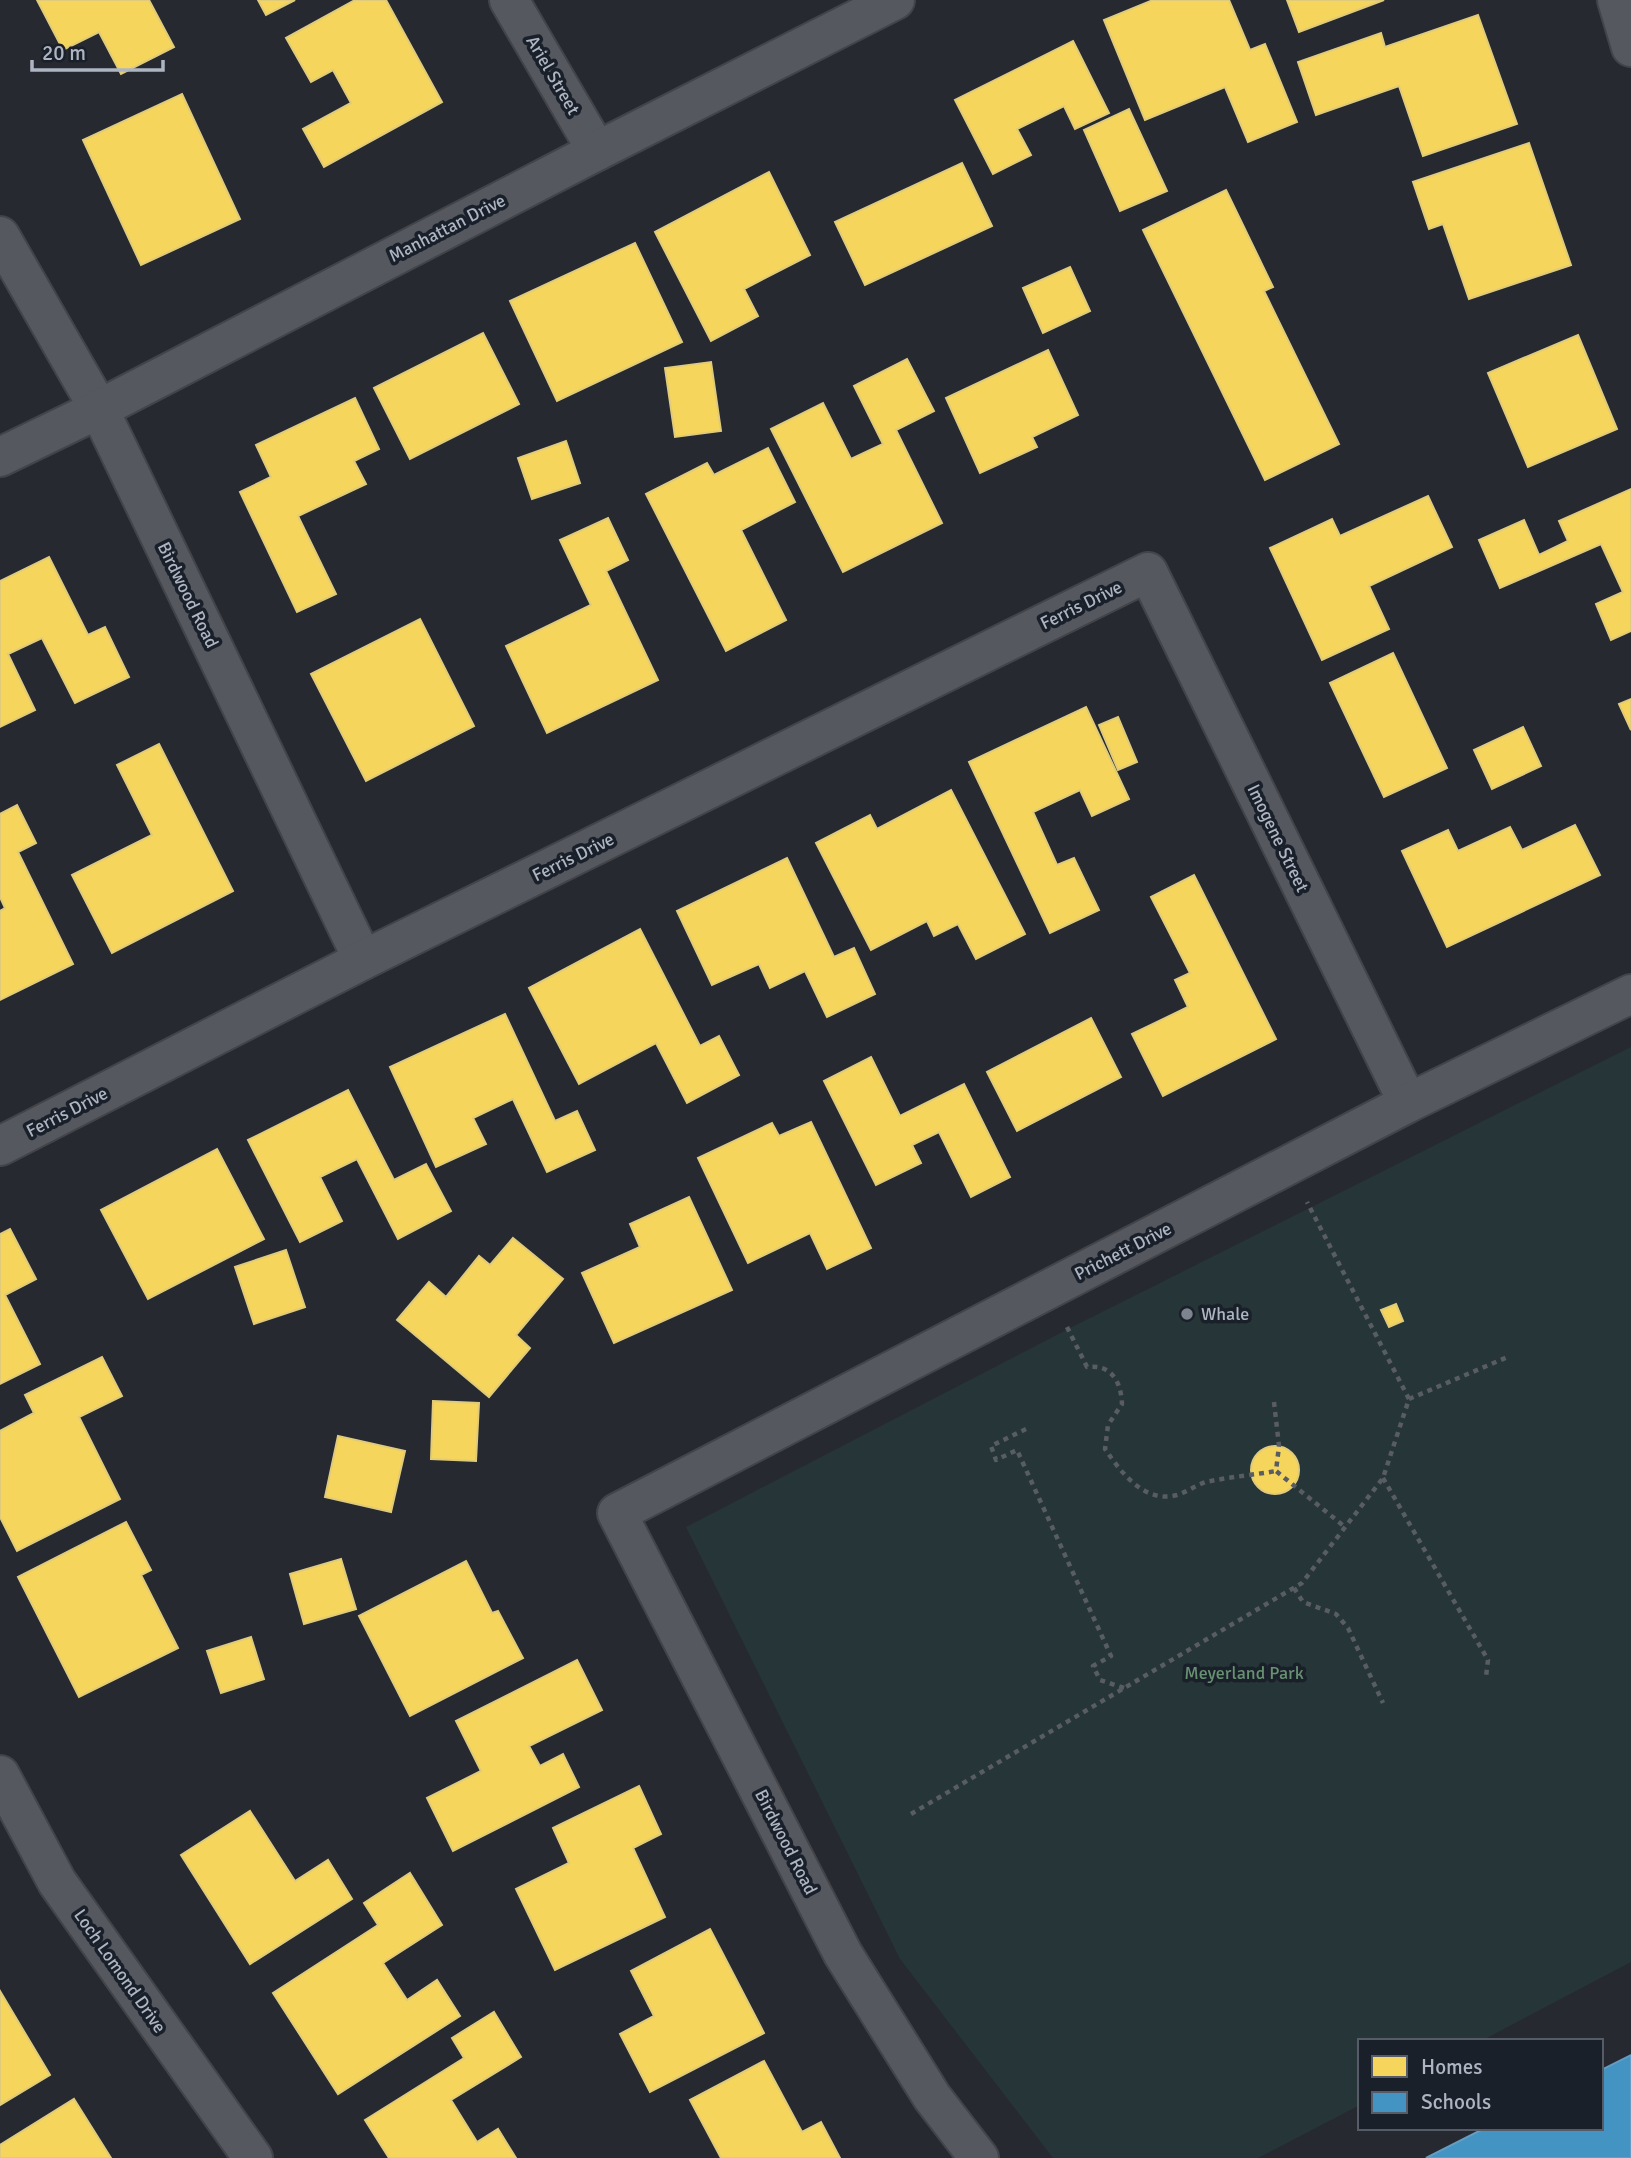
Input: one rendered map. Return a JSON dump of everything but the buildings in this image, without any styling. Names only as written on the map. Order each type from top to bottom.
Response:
[{"type":"street","name":"Ariel Street","points":[[509,0],[597,151]]},
{"type":"street","name":"Manhattan Drive","points":[[0,457],[99,409],[895,0]]},
{"type":"street","points":[[1617,0],[1631,47]]},
{"type":"street","name":"Birdwood Road","points":[[0,236],[99,409],[363,960]]},
{"type":"street","name":"Ferris Drive","points":[[0,1146],[363,960],[1149,572]]},
{"type":"street","name":"Imogene Street","points":[[1149,572],[1408,1104]]},
{"type":"street","name":"Prichett Drive","points":[[617,1513],[1408,1104],[1631,994]]},
{"type":"street","name":"Birdwood Road","points":[[617,1513],[843,1954],[932,2097],[979,2158]]},
{"type":"street","name":"Loch Lomond Drive","points":[[0,1775],[57,1882],[253,2158]]},
{"type":"path","points":[[911,1814],[1302,1583],[1383,1478],[1409,1399],[1288,1166]]},
{"type":"path","points":[[1409,1399],[1510,1356]]},
{"type":"path","points":[[1087,1367],[1097,1366],[1108,1370],[1116,1378],[1122,1404],[1108,1425],[1105,1449],[1122,1474],[1146,1492],[1159,1497],[1177,1495],[1194,1486],[1210,1482],[1276,1471],[1345,1527]]},
{"type":"path","points":[[1273,1402],[1279,1446],[1276,1471]]},
{"type":"path","points":[[1026,1429],[991,1446],[993,1453],[996,1460],[1017,1450],[1111,1656],[1093,1666],[1100,1680],[1124,1688]]},
{"type":"path","points":[[1383,1478],[1489,1660],[1486,1677]]},
{"type":"path","points":[[1294,1588],[1303,1602],[1336,1614],[1348,1628],[1383,1703]]},
{"type":"green space","name":"Meyerland Park","points":[[1631,1047],[1631,1962],[1485,2039],[1358,2039],[1358,2106],[1258,2158],[1053,2158],[900,1959],[686,1527],[1068,1329]]},
{"type":"place","name":"Whale","points":[[1187,1314]]}]
